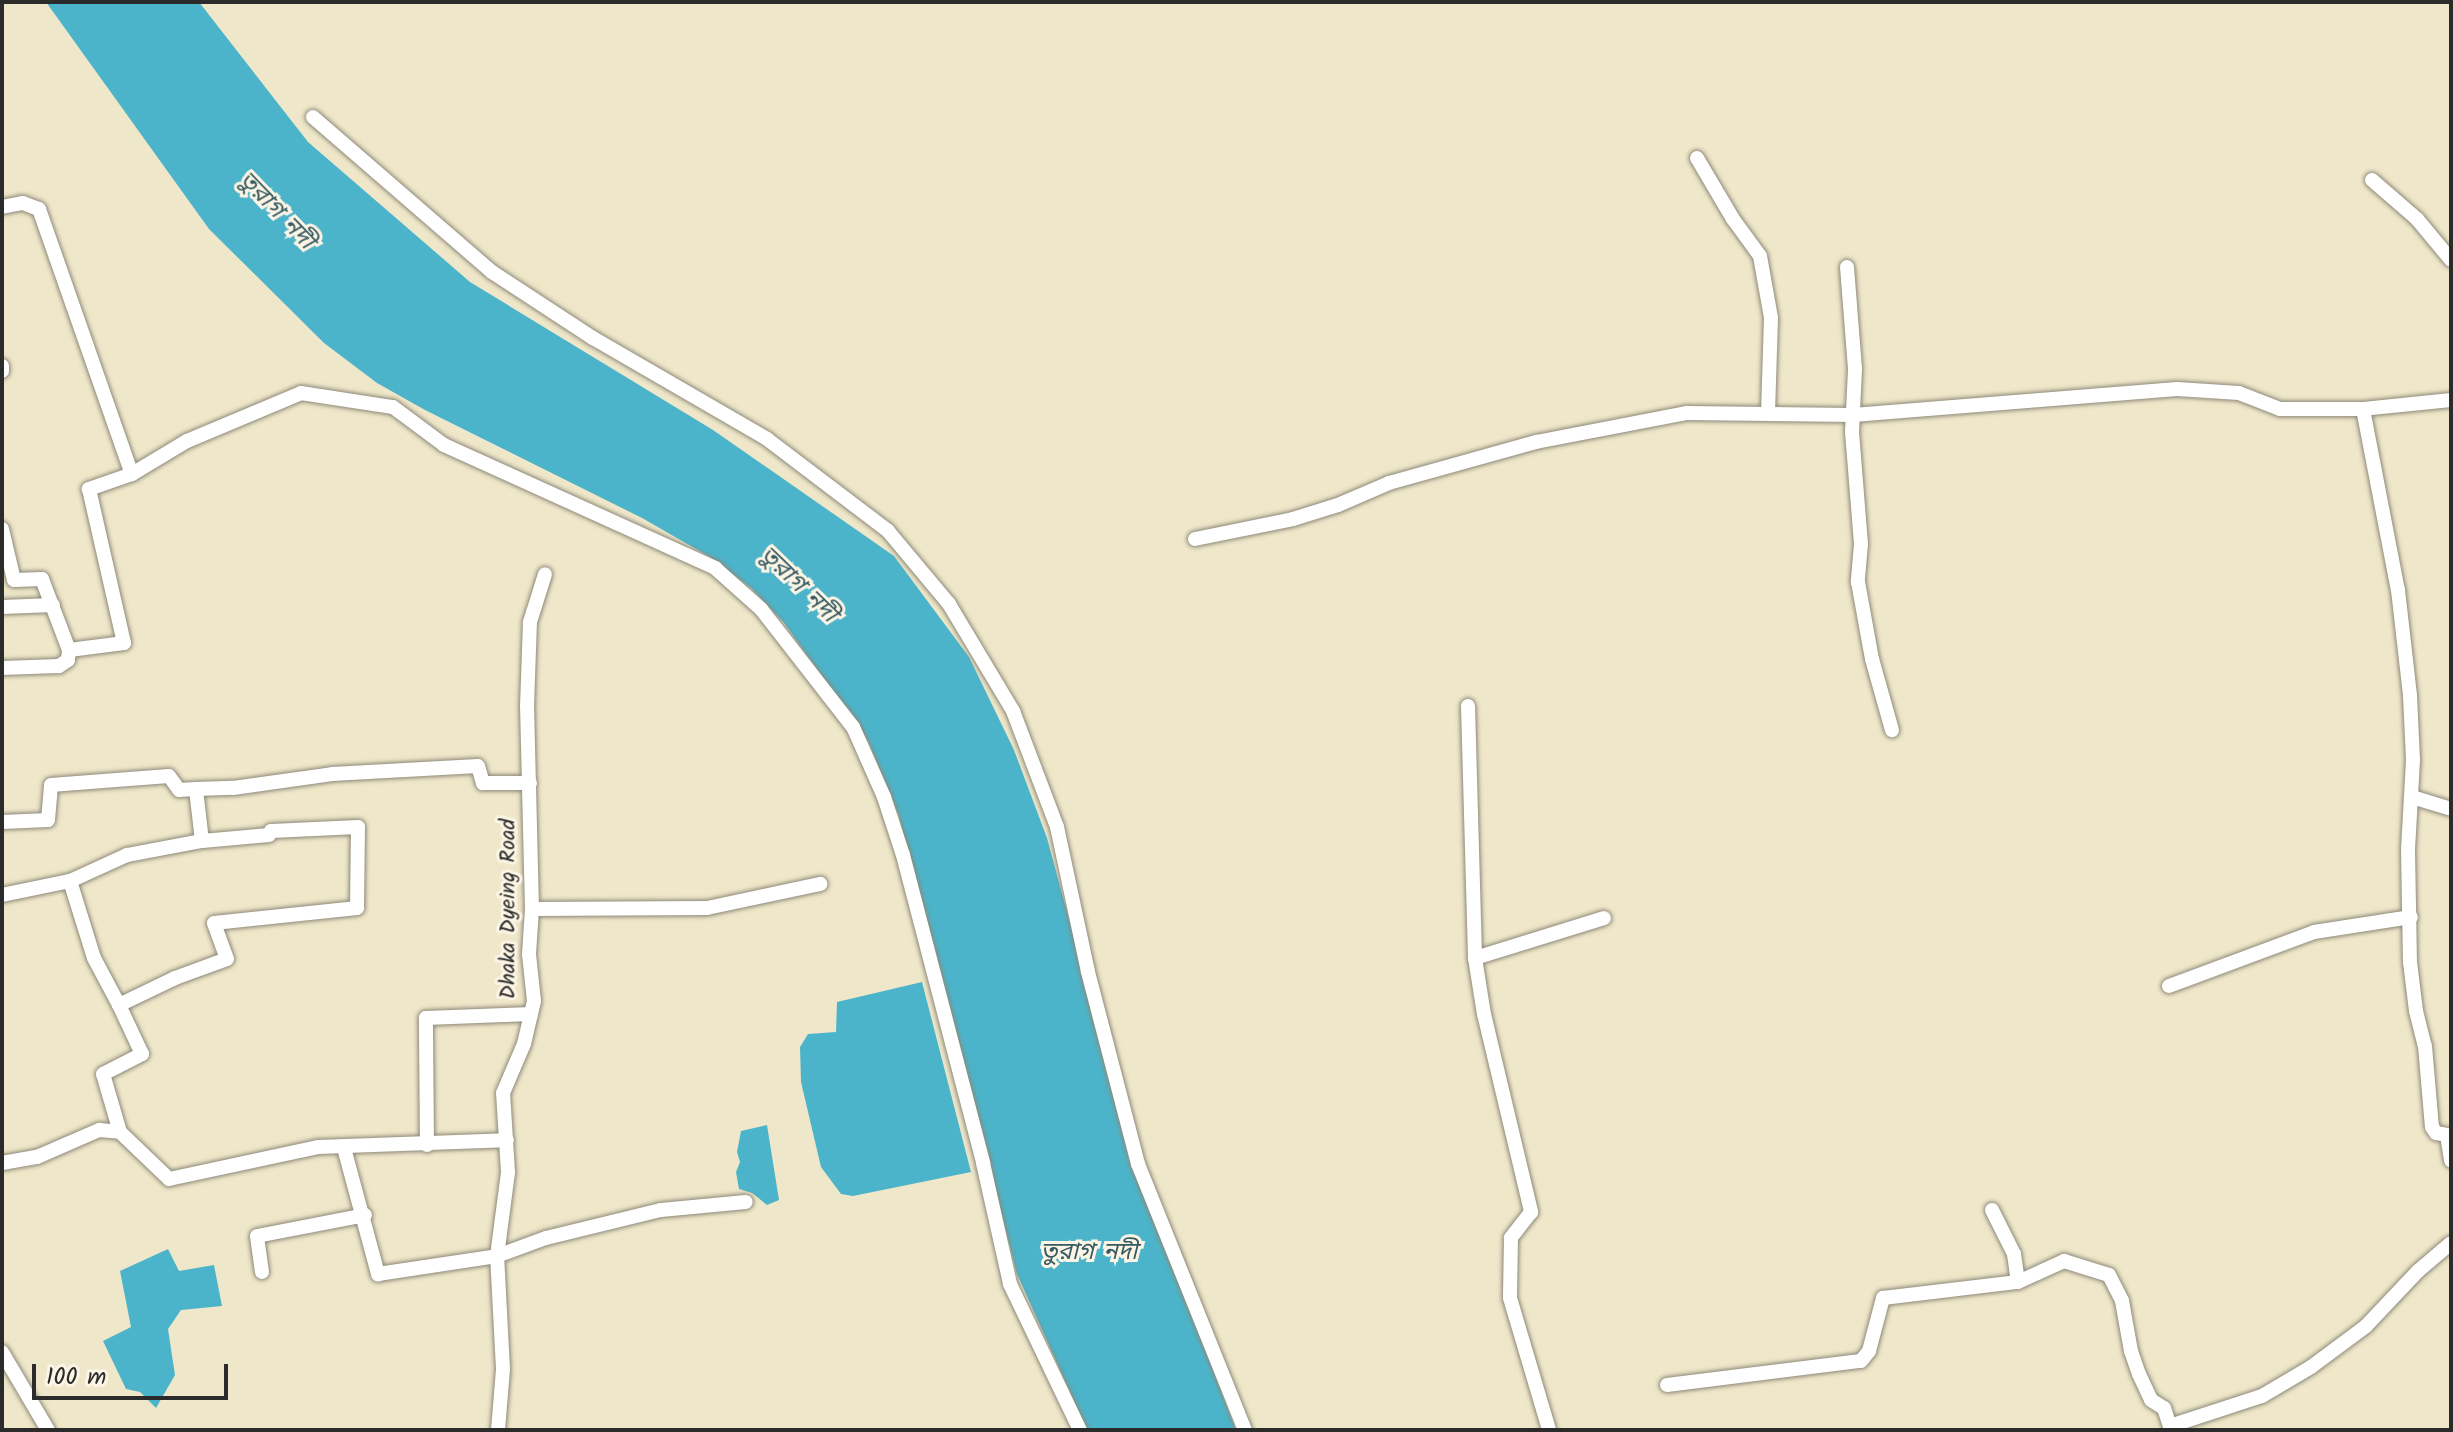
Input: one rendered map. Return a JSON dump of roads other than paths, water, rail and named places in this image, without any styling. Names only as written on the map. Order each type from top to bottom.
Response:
[{"type":"street","points":[[313,117],[492,272],[593,338],[767,439],[888,531],[949,604],[1013,711],[1057,827],[1081,941],[1138,1164],[1245,1430]]},
{"type":"street","points":[[1697,158],[1733,219],[1760,256],[1771,318],[1768,413]]},
{"type":"street","points":[[2372,180],[2417,219],[2451,260]]},
{"type":"street","points":[[2,207],[23,203],[39,209],[132,474]]},
{"type":"street","points":[[1847,267],[1855,369],[1852,432],[1861,544],[1858,582],[1872,659],[1892,730]]},
{"type":"street","points":[[1195,539],[1293,519],[1389,483],[1608,426],[1687,413],[1853,415],[2177,389],[2239,393],[2280,409],[2363,409],[2451,400]]},
{"type":"street","points":[[69,650],[124,643],[89,489],[132,474],[187,441],[301,393],[393,407],[444,445],[715,568],[761,609],[853,727],[884,797],[903,855],[983,1163],[1010,1284],[1080,1430]]},
{"type":"street","points":[[2363,409],[2398,590],[2410,696],[2412,797],[2408,849],[2411,974],[2425,1046],[2432,1127],[2436,1133],[2447,1135],[2451,1161]]},
{"type":"street","points":[[2,529],[4,552],[14,580],[42,579],[69,650],[68,660],[59,666],[2,668]]},
{"type":"street","name":"Dhaka Dyeing Road","points":[[498,1430],[503,1369],[497,1256],[508,1172],[503,1093],[524,1044],[534,1001],[529,954],[532,909],[530,622],[545,574]]},
{"type":"street","points":[[2,607],[53,605]]},
{"type":"street","points":[[1468,706],[1475,958],[1484,1014],[1531,1212],[1511,1238],[1510,1298],[1549,1430]]},
{"type":"street","points":[[2,822],[48,820],[51,785],[169,776],[179,790],[233,788],[332,774],[478,766],[483,783],[530,783]]},
{"type":"street","points":[[196,789],[202,841]]},
{"type":"street","points":[[2412,797],[2449,808]]},
{"type":"street","points":[[2,895],[70,881],[127,855],[202,841],[269,835],[271,831],[358,827],[357,908],[214,923],[227,959],[175,978],[119,1005]]},
{"type":"street","points":[[70,881],[94,958],[142,1054],[103,1074],[120,1132],[169,1179],[318,1147],[507,1140]]},
{"type":"street","points":[[532,909],[707,908],[820,884]]},
{"type":"street","points":[[2169,986],[2314,932],[2411,917]]},
{"type":"street","points":[[1475,958],[1604,918]]},
{"type":"street","points":[[427,1145],[426,1018],[531,1014]]},
{"type":"street","points":[[2,1163],[37,1157],[99,1130],[120,1132]]},
{"type":"street","points":[[344,1148],[365,1215],[378,1274],[497,1256],[546,1238],[661,1210],[746,1202]]},
{"type":"street","points":[[1992,1210],[2014,1254],[2018,1282]]},
{"type":"street","points":[[262,1272],[257,1236],[365,1215]]},
{"type":"street","points":[[1667,1385],[1861,1361],[1869,1351],[1883,1298],[2018,1282],[2064,1261],[2109,1275],[2122,1301],[2131,1351],[2139,1374],[2151,1400],[2164,1408],[2170,1428],[2262,1396],[2311,1367],[2366,1326],[2418,1271],[2451,1243]]},
{"type":"street","points":[[2,1352],[48,1430]]},
{"type":"water","name":"তুরাগ নদী","points":[[46,2],[199,2],[308,142],[470,282],[713,430],[894,556],[969,657],[1014,750],[1047,838],[1138,1174],[1236,1430],[1087,1430],[1017,1274],[899,816],[868,741],[784,623],[751,588],[710,557],[642,518],[425,410],[377,383],[324,343],[209,229]]},
{"type":"water","points":[[922,982],[971,1172],[853,1196],[841,1194],[821,1167],[801,1082],[800,1047],[808,1034],[836,1032],[837,1002]]},
{"type":"water","points":[[767,1125],[779,1200],[767,1205],[752,1193],[739,1189],[736,1172],[740,1162],[737,1152],[741,1131]]},
{"type":"water","points":[[168,1249],[179,1271],[214,1265],[222,1306],[181,1310],[168,1329],[175,1375],[156,1408],[140,1392],[126,1389],[103,1341],[131,1327],[120,1271]]}]
